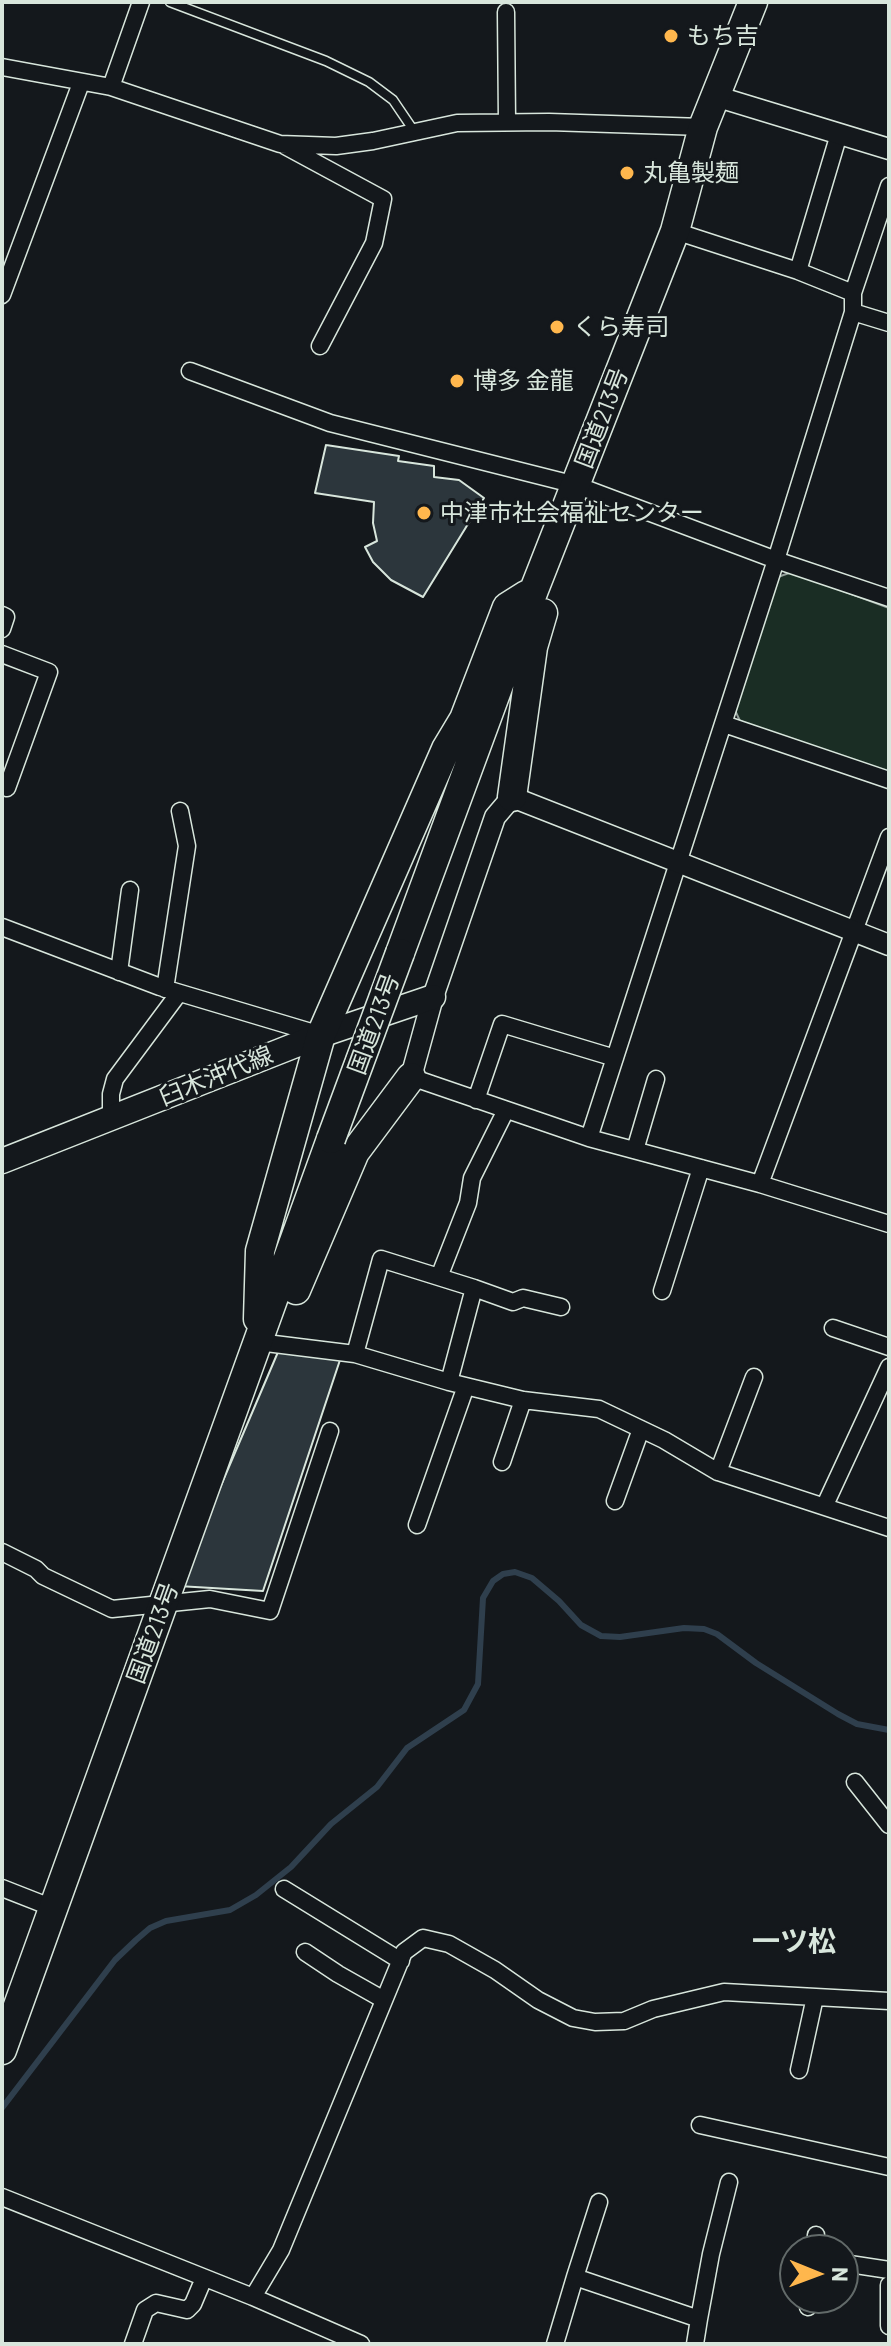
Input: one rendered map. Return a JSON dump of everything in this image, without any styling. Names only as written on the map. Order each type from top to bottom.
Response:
[{"type":"highway","name":"国道213号","points":[[2,2050],[331,1139],[534,590],[675,231],[703,127],[753,2]]},
{"type":"highway","points":[[512,797],[533,647],[562,550],[576,485]]},
{"type":"highway","points":[[258,1342],[260,1251],[321,1035],[446,749],[464,719],[507,607],[534,590]]},
{"type":"highway","points":[[258,1342],[288,1309],[355,1152],[411,1077]]},
{"type":"main road","name":"臼木沖代線","points":[[2,1161],[321,1035],[433,997]]},
{"type":"street","points":[[111,87],[141,2]]},
{"type":"street","points":[[506,12],[507,122]]},
{"type":"street","points":[[2,67],[111,87],[280,144],[383,199],[374,243],[320,346]]},
{"type":"street","points":[[2,295],[81,83]]},
{"type":"street","points":[[715,96],[889,149]]},
{"type":"street","points":[[280,144],[336,146],[457,123],[703,127]]},
{"type":"street","points":[[798,271],[839,134]]},
{"type":"street","points":[[589,1138],[776,560],[853,312],[853,293],[889,186]]},
{"type":"street","points":[[675,231],[798,271],[853,293]]},
{"type":"street","points":[[853,312],[889,323]]},
{"type":"street","points":[[190,371],[330,423],[576,485],[776,560],[889,598]]},
{"type":"street","points":[[2,615],[6,617],[2,629]]},
{"type":"street","points":[[2,654],[49,672],[7,788]]},
{"type":"street","points":[[724,724],[889,780]]},
{"type":"street","points":[[889,945],[512,797],[495,817],[433,997],[411,1077],[589,1138],[760,1184],[889,1224]]},
{"type":"street","points":[[111,1118],[111,1094],[115,1079],[172,991],[187,846],[180,811]]},
{"type":"street","points":[[760,1184],[889,837]]},
{"type":"street","points":[[119,972],[130,890]]},
{"type":"street","points":[[2,927],[172,991],[321,1035]]},
{"type":"street","points":[[476,1100],[502,1024],[615,1058]]},
{"type":"street","points":[[635,1150],[656,1079]]},
{"type":"street","points":[[439,1277],[468,1203],[472,1178],[506,1110]]},
{"type":"street","points":[[662,1291],[701,1168]]},
{"type":"street","points":[[355,1354],[381,1259],[513,1302],[523,1298],[561,1307]]},
{"type":"street","points":[[449,1382],[474,1288]]},
{"type":"street","points":[[833,1328],[889,1347]]},
{"type":"street","points":[[258,1342],[355,1354],[523,1400],[599,1409],[718,1472],[889,1528]]},
{"type":"street","points":[[825,1505],[889,1367]]},
{"type":"street","points":[[718,1472],[754,1377]]},
{"type":"street","points":[[417,1525],[466,1386]]},
{"type":"street","points":[[502,1462],[523,1400]]},
{"type":"street","points":[[615,1501],[641,1429]]},
{"type":"street","points":[[2,1552],[36,1569],[43,1576],[112,1609],[210,1599],[270,1611],[330,1431]]},
{"type":"street","points":[[855,1782],[889,1825]]},
{"type":"street","points":[[2,1888],[53,1908]]},
{"type":"street","points":[[284,1889],[401,1961]]},
{"type":"street","points":[[253,2297],[281,2250],[404,1952],[423,1938],[449,1944],[495,1970],[538,2000],[573,2018],[595,2022],[624,2021],[653,2009],[724,1992],[889,2001]]},
{"type":"street","points":[[305,1952],[384,2000]]},
{"type":"street","points":[[799,2070],[815,1997]]},
{"type":"street","points":[[700,2125],[889,2167]]},
{"type":"street","points":[[695,2344],[711,2254],[729,2182]]},
{"type":"street","points":[[2,2197],[253,2297],[361,2344]]},
{"type":"street","points":[[555,2344],[599,2202]]},
{"type":"street","points":[[859,2265],[889,2270]]},
{"type":"street","points":[[575,2277],[699,2319]]},
{"type":"street","points":[[133,2344],[145,2310],[156,2303],[187,2310],[193,2304],[204,2278]]},
{"type":"street","points":[[889,2285],[889,2326]]},
{"type":"lane","points":[[170,2],[326,61],[369,82],[393,100],[414,131]]},
{"type":"green space","points":[[792,572],[889,608],[889,776],[740,721],[733,706],[775,578]]},
{"type":"building","name":"中津市社会福祉センター","points":[[326,445],[399,456],[398,461],[434,466],[434,477],[459,480],[484,498],[423,597],[391,580],[373,562],[365,547],[377,541],[373,523],[374,502],[315,493]]},
{"type":"building","points":[[278,1352],[341,1357],[263,1591],[178,1586]]},
{"type":"waterway","points":[[2,2108],[115,1960],[136,1940],[150,1928],[166,1921],[230,1910],[256,1895],[291,1867],[331,1824],[377,1787],[407,1748],[464,1710],[478,1684],[483,1598],[493,1581],[503,1574],[515,1572],[532,1578],[581,1625],[601,1636],[620,1637],[684,1628],[704,1629],[717,1634],[756,1663],[838,1714],[857,1724],[889,1730]]},
{"type":"place","name":"もち吉","points":[[671,36]]},
{"type":"place","name":"丸亀製麺","points":[[627,173]]},
{"type":"place","name":"くら寿司","points":[[557,327]]},
{"type":"place","name":"博多 金龍","points":[[457,381]]},
{"type":"place","name":"中津市社会福祉センター","points":[[424,513]]},
{"type":"district","name":"一ツ松","points":[[794,1942]]}]
